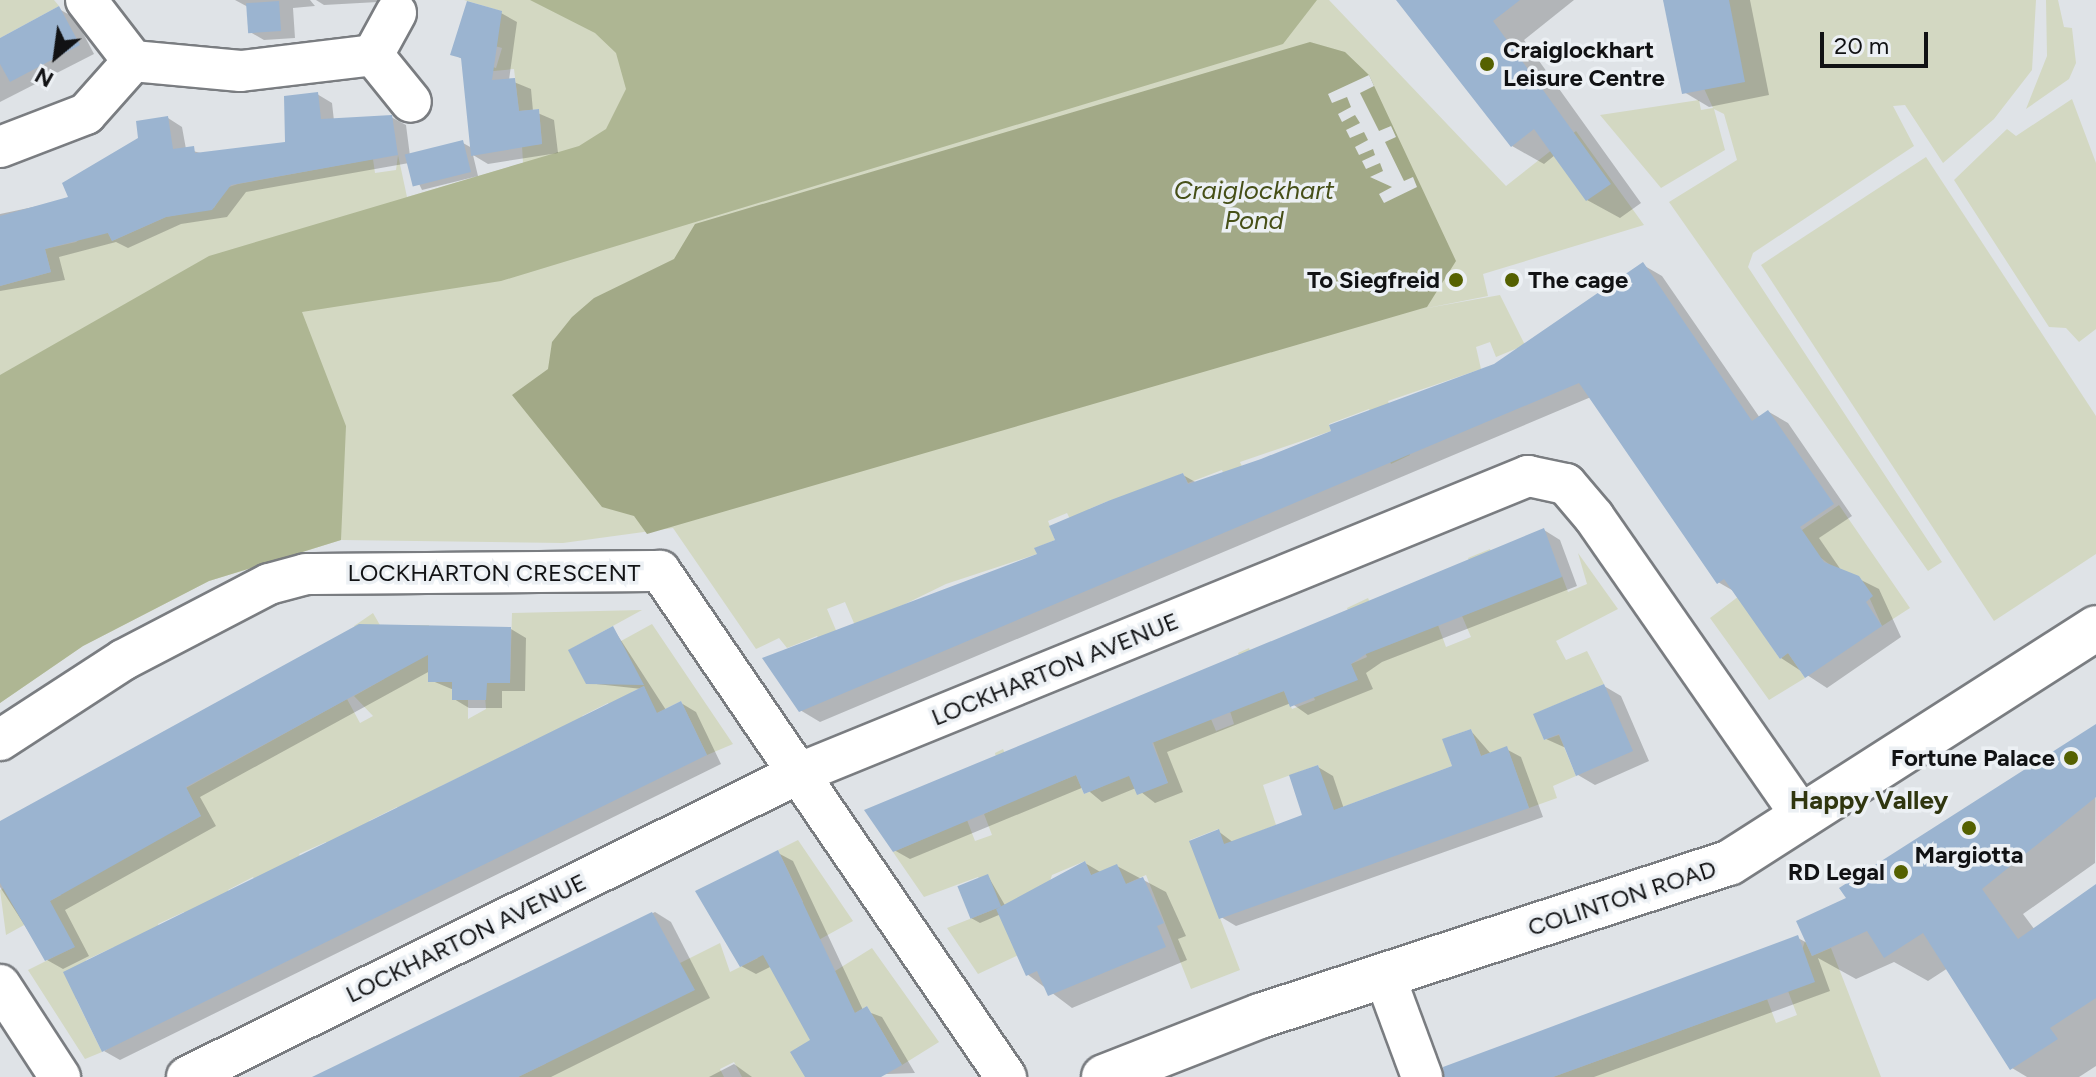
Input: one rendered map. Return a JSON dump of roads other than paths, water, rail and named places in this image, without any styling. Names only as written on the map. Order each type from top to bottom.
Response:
[{"type":"street","points":[[86,0],[133,61],[241,71],[373,55]]},
{"type":"street","points":[[373,55],[396,13]]},
{"type":"street","points":[[373,55],[411,102]]},
{"type":"street","points":[[0,147],[86,114],[133,61]]},
{"type":"street","name":"LOCKHARTON AVENUE","points":[[187,1077],[795,775],[1521,478],[1544,476],[1566,484],[1594,517],[1803,818]]},
{"type":"street","name":"LOCKHARTON CRESCENT","points":[[0,740],[123,660],[269,584],[306,574],[660,571],[795,775],[1006,1077]]},
{"type":"street","name":"COLINTON ROAD","points":[[1104,1077],[1384,974],[1703,874],[1803,818],[2096,628]]},
{"type":"street","points":[[1384,974],[1422,1077]]},
{"type":"street","points":[[0,985],[60,1077]]},
{"type":"water","name":"Craiglockhart Pond","points":[[1310,42],[1345,52],[1369,75],[1456,261],[1427,307],[647,534],[634,516],[602,507],[512,395],[548,369],[552,342],[572,317],[594,298],[674,259],[695,224]]},
{"type":"place","name":"Craiglockhart Leisure Centre","points":[[1487,64]]},
{"type":"place","name":"To Siegfreid","points":[[1456,280]]},
{"type":"place","name":"The cage","points":[[1512,280]]},
{"type":"place","name":"Fortune Palace","points":[[2071,758]]},
{"type":"place","name":"Margiotta","points":[[1969,828]]},
{"type":"place","name":"RD Legal","points":[[1901,872]]},
{"type":"district","name":"Happy Valley","points":[[1869,801]]}]
